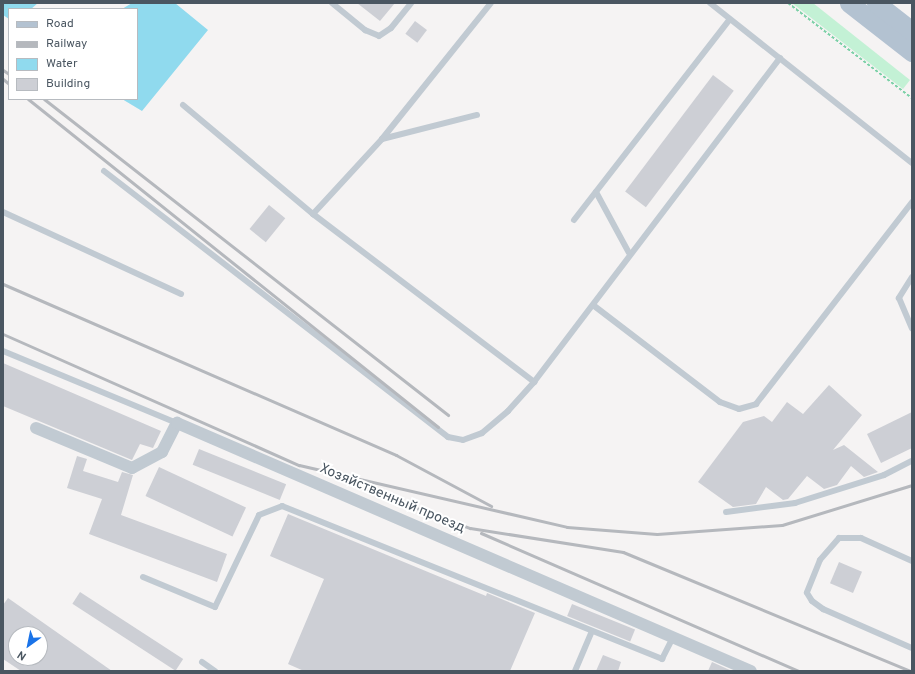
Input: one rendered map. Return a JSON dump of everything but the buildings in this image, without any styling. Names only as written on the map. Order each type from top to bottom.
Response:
[{"type":"main road","points":[[849,3],[912,52]]},
{"type":"main road","points":[[883,5],[912,31]]},
{"type":"street","points":[[36,428],[132,468],[162,452],[177,423]]},
{"type":"street","name":"Хозяйственный проезд","points":[[177,423],[674,635],[751,671]]},
{"type":"lane","points":[[332,3],[365,30],[379,36],[391,28],[411,3]]},
{"type":"lane","points":[[313,214],[382,139],[491,3]]},
{"type":"lane","points":[[710,3],[912,163]]},
{"type":"lane","points":[[574,220],[730,19]]},
{"type":"lane","points":[[104,171],[448,437],[463,440],[482,433],[508,410],[534,382],[593,305],[629,253],[780,58]]},
{"type":"lane","points":[[183,105],[313,214],[534,382]]},
{"type":"lane","points":[[382,139],[477,115]]},
{"type":"lane","points":[[596,192],[629,253]]},
{"type":"lane","points":[[593,305],[720,402],[739,409],[756,404],[912,202]]},
{"type":"lane","points":[[3,212],[181,294]]},
{"type":"lane","points":[[912,277],[899,298],[912,328]]},
{"type":"lane","points":[[3,351],[177,423]]},
{"type":"lane","points":[[726,512],[795,503],[884,475],[912,461]]},
{"type":"lane","points":[[142,576],[215,607],[260,515],[282,506],[662,659],[674,635]]},
{"type":"lane","points":[[912,561],[861,538],[839,538],[820,560],[807,593],[812,602],[823,609],[912,648]]},
{"type":"lane","points":[[575,671],[592,631]]},
{"type":"lane","points":[[202,662],[214,671]]},
{"type":"path","points":[[788,3],[912,98]]},
{"type":"green space","points":[[792,3],[813,3],[910,80],[903,89]]},
{"type":"water","points":[[3,3],[38,3],[32,8],[8,8],[8,18],[3,15]]},
{"type":"water","points":[[132,3],[175,3],[208,30],[142,111],[124,100],[138,100],[138,8],[124,8]]},
{"type":"railway","points":[[3,70],[8,73]]},
{"type":"railway","points":[[3,79],[8,83]]},
{"type":"railway","points":[[29,100],[438,427]]},
{"type":"railway","points":[[45,100],[448,415]]},
{"type":"railway","points":[[3,284],[396,455],[491,506]]},
{"type":"railway","points":[[3,334],[299,465],[567,527],[657,534],[782,525],[912,485]]},
{"type":"railway","points":[[336,478],[470,528],[623,552],[911,671]]},
{"type":"railway","points":[[481,533],[798,671]]}]
